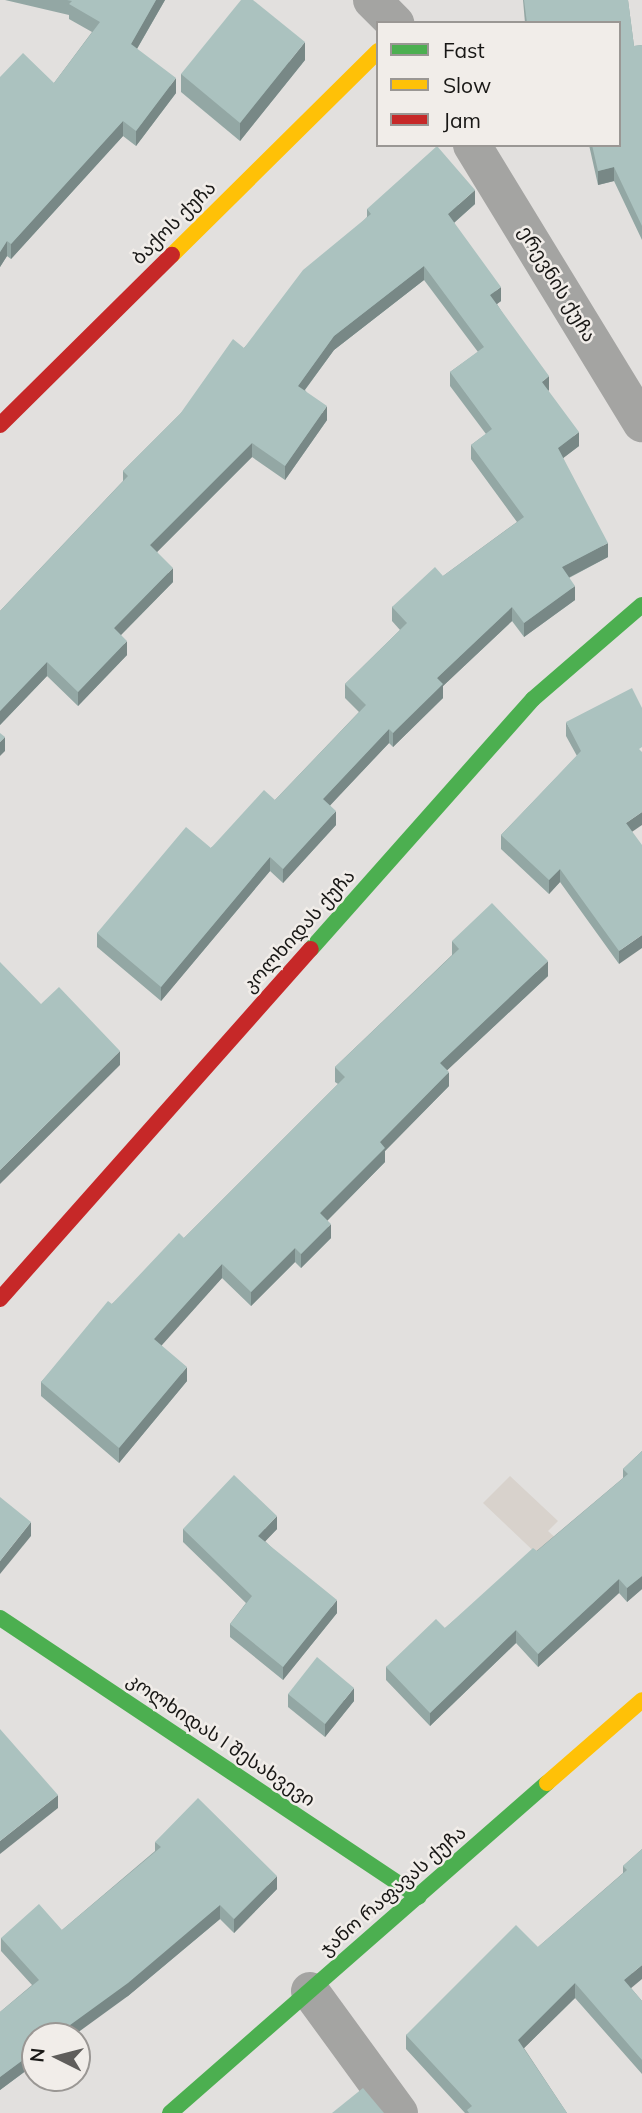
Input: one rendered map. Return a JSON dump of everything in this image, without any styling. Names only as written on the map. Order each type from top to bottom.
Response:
[{"type":"street","points":[[372,0],[393,21]]},
{"type":"street","points":[[401,21],[405,0]]},
{"type":"street","name":"ბაქოს ქუჩა","points":[[0,425],[376,53]]},
{"type":"street","name":"ერევნის ქუჩა","points":[[473,147],[642,423]]},
{"type":"street","name":"კოლხიდას ქუჩა","points":[[0,1299],[533,699],[642,605]]},
{"type":"street","name":"კოლხიდას I შესახვევი","points":[[0,1618],[419,1897]]},
{"type":"street","name":"ჯანო რაფავას ქუჩა","points":[[170,2113],[642,1700]]},
{"type":"street","points":[[310,1991],[399,2113]]},
{"type":"shaded area","points":[[510,1476],[558,1521],[548,1531],[561,1543],[544,1561],[483,1503]]},
{"type":"building","points":[[67,0],[156,0],[131,44],[176,78],[136,131],[123,121],[11,244],[7,241],[0,252],[0,77],[23,53],[54,83],[100,22],[69,4],[72,1]]},
{"type":"building","points":[[241,0],[253,0],[305,42],[240,123],[181,74]]},
{"type":"building","points":[[524,0],[628,0],[634,46],[642,45],[642,226],[614,167],[598,171],[592,147],[621,147],[621,21],[527,21]]},
{"type":"building","points":[[436,147],[475,190],[448,214],[501,287],[490,295],[549,376],[542,382],[579,432],[558,448],[608,543],[562,567],[575,586],[524,623],[512,607],[437,678],[443,684],[393,733],[389,729],[323,799],[336,811],[283,869],[270,857],[161,987],[97,933],[186,827],[211,848],[264,790],[275,800],[366,705],[345,684],[407,623],[392,607],[435,567],[443,576],[524,517],[471,445],[492,429],[450,372],[484,347],[424,266],[334,336],[298,386],[327,406],[285,466],[252,443],[150,545],[173,568],[114,628],[127,641],[78,692],[47,662],[0,711],[0,611],[128,476],[123,471],[180,414],[233,339],[244,348],[303,270],[371,214],[367,209]]},
{"type":"building","points":[[632,688],[642,708],[642,747],[639,749],[642,752],[642,812],[626,823],[642,845],[642,935],[619,951],[560,869],[549,880],[501,835],[581,751],[566,722]]},
{"type":"building","points":[[492,903],[548,961],[440,1063],[449,1072],[380,1142],[385,1148],[320,1213],[331,1224],[301,1254],[295,1248],[251,1292],[222,1264],[154,1339],[187,1367],[119,1448],[41,1382],[108,1301],[112,1304],[179,1233],[184,1238],[345,1077],[335,1067],[459,949],[452,941]]},
{"type":"building","points":[[0,962],[41,1004],[59,987],[120,1051],[0,1170]]},
{"type":"building","points":[[642,1451],[642,1576],[627,1588],[619,1579],[538,1654],[516,1630],[430,1713],[386,1667],[436,1619],[445,1628],[533,1548],[537,1551],[628,1474],[623,1469]]},
{"type":"building","points":[[234,1475],[277,1516],[258,1536],[337,1600],[283,1667],[230,1624],[252,1596],[183,1529]]},
{"type":"building","points":[[0,1497],[31,1522],[0,1561]]},
{"type":"building","points":[[317,1657],[354,1688],[325,1724],[288,1694]]},
{"type":"building","points":[[0,1729],[58,1795],[0,1841]]},
{"type":"building","points":[[198,1798],[277,1876],[234,1919],[220,1905],[128,1983],[74,2022],[21,2022],[21,2061],[0,2077],[0,2012],[39,1980],[1,1938],[39,1904],[62,1930],[161,1847],[155,1842]]},
{"type":"building","points":[[642,1849],[642,1965],[624,1980],[642,2001],[642,2060],[575,1983],[518,2040],[567,2113],[469,2113],[467,2110],[472,2106],[406,2035],[516,1925],[538,1947],[627,1870],[623,1866]]},
{"type":"building","points":[[363,2088],[384,2113],[332,2113]]},
{"type":"traffic: fast","points":[[311,949],[533,699],[642,605]]},
{"type":"traffic: fast","points":[[0,1618],[419,1897]]},
{"type":"traffic: fast","points":[[170,2113],[547,1783]]},
{"type":"traffic: slow","points":[[172,255],[376,53]]},
{"type":"traffic: slow","points":[[547,1783],[642,1700]]},
{"type":"traffic: jam","points":[[0,425],[172,255]]},
{"type":"traffic: jam","points":[[0,1299],[311,949]]}]
